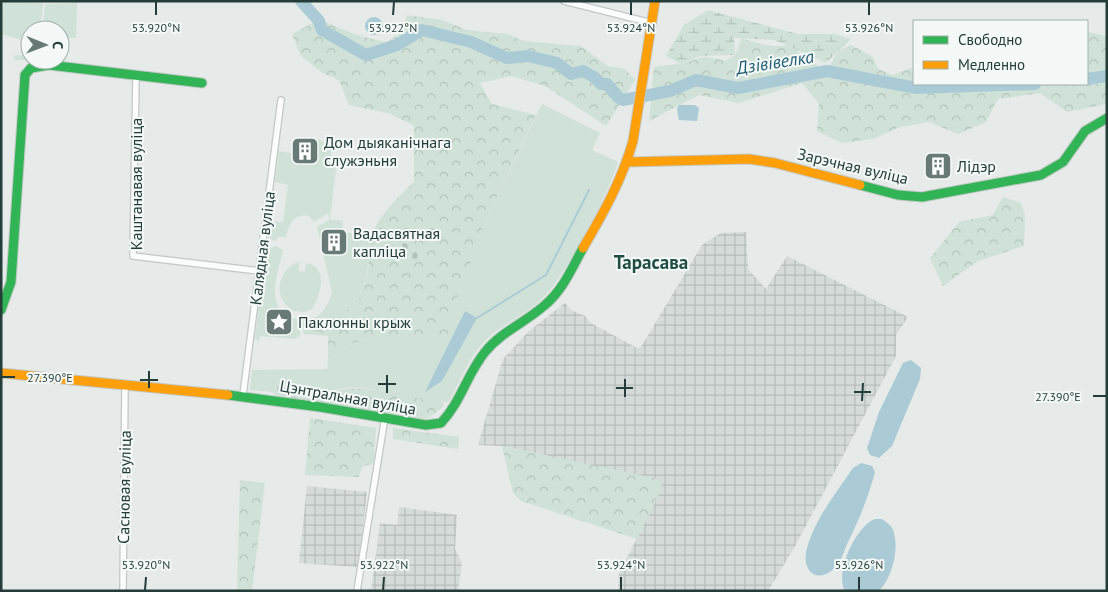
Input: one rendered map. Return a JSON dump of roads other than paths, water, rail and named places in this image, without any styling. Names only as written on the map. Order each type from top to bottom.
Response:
[{"type":"street","points":[[564,1],[652,24]]},
{"type":"street","name":"Цэнтральная вуліца","points":[[1,374],[243,395],[426,425],[441,423],[448,417],[483,354],[505,331],[545,306],[562,285],[614,192],[628,162],[644,82],[655,1]]},
{"type":"street","points":[[1,310],[11,282],[25,75],[31,68],[49,65],[136,77],[202,83]]},
{"type":"street","name":"Каштанавая вуліца","points":[[136,77],[133,256],[259,271]]},
{"type":"street","name":"Калядная вуліца","points":[[243,395],[281,100]]},
{"type":"street","name":"Зарэчная вуліца","points":[[628,162],[749,159],[775,163],[898,194],[922,197],[1042,175],[1063,162],[1085,131],[1107,118]]},
{"type":"street","name":"Сасновая вуліца","points":[[123,591],[125,384]]},
{"type":"street","points":[[357,591],[385,417]]},
{"type":"water","points":[[374,17],[380,20],[383,26],[380,32],[374,35],[368,32],[365,26],[368,20]]},
{"type":"water","points":[[679,105],[695,105],[699,108],[697,121],[679,120],[677,109]]},
{"type":"water","points":[[465,311],[477,318],[442,381],[425,392]]},
{"type":"water","points":[[911,360],[921,368],[920,379],[892,446],[879,458],[870,455],[867,448],[879,412],[903,363]]},
{"type":"water","points":[[861,463],[872,466],[875,472],[859,518],[842,558],[831,571],[824,575],[813,574],[806,564],[806,557],[807,548],[815,527],[853,468]]},
{"type":"water","points":[[875,519],[882,519],[890,525],[895,537],[894,562],[888,579],[879,591],[845,591],[842,583],[842,573],[849,551],[861,531],[868,523]]},
{"type":"waterway","name":"Дзівівелка","points":[[301,1],[319,21],[322,30],[366,55],[397,45],[422,30],[471,42],[507,58],[528,56],[557,63],[571,74],[583,71],[594,77],[601,84],[607,84],[623,100],[670,91],[696,80],[738,88],[827,71],[916,88],[1005,85]]},
{"type":"waterway","name":"Дзівівелка","points":[[1088,79],[1107,76]]},
{"type":"waterway","points":[[477,318],[546,275],[589,190]]},
{"type":"place","name":"Дом дыяканічнага служэньня","points":[[305,151]]},
{"type":"place","name":"Лідэр","points":[[938,166]]},
{"type":"place","name":"Вадасвятная капліца","points":[[334,242]]},
{"type":"place","name":"Паклонны крыж","points":[[279,322]]},
{"type":"district","name":"Тарасава","points":[[651,262]]}]
